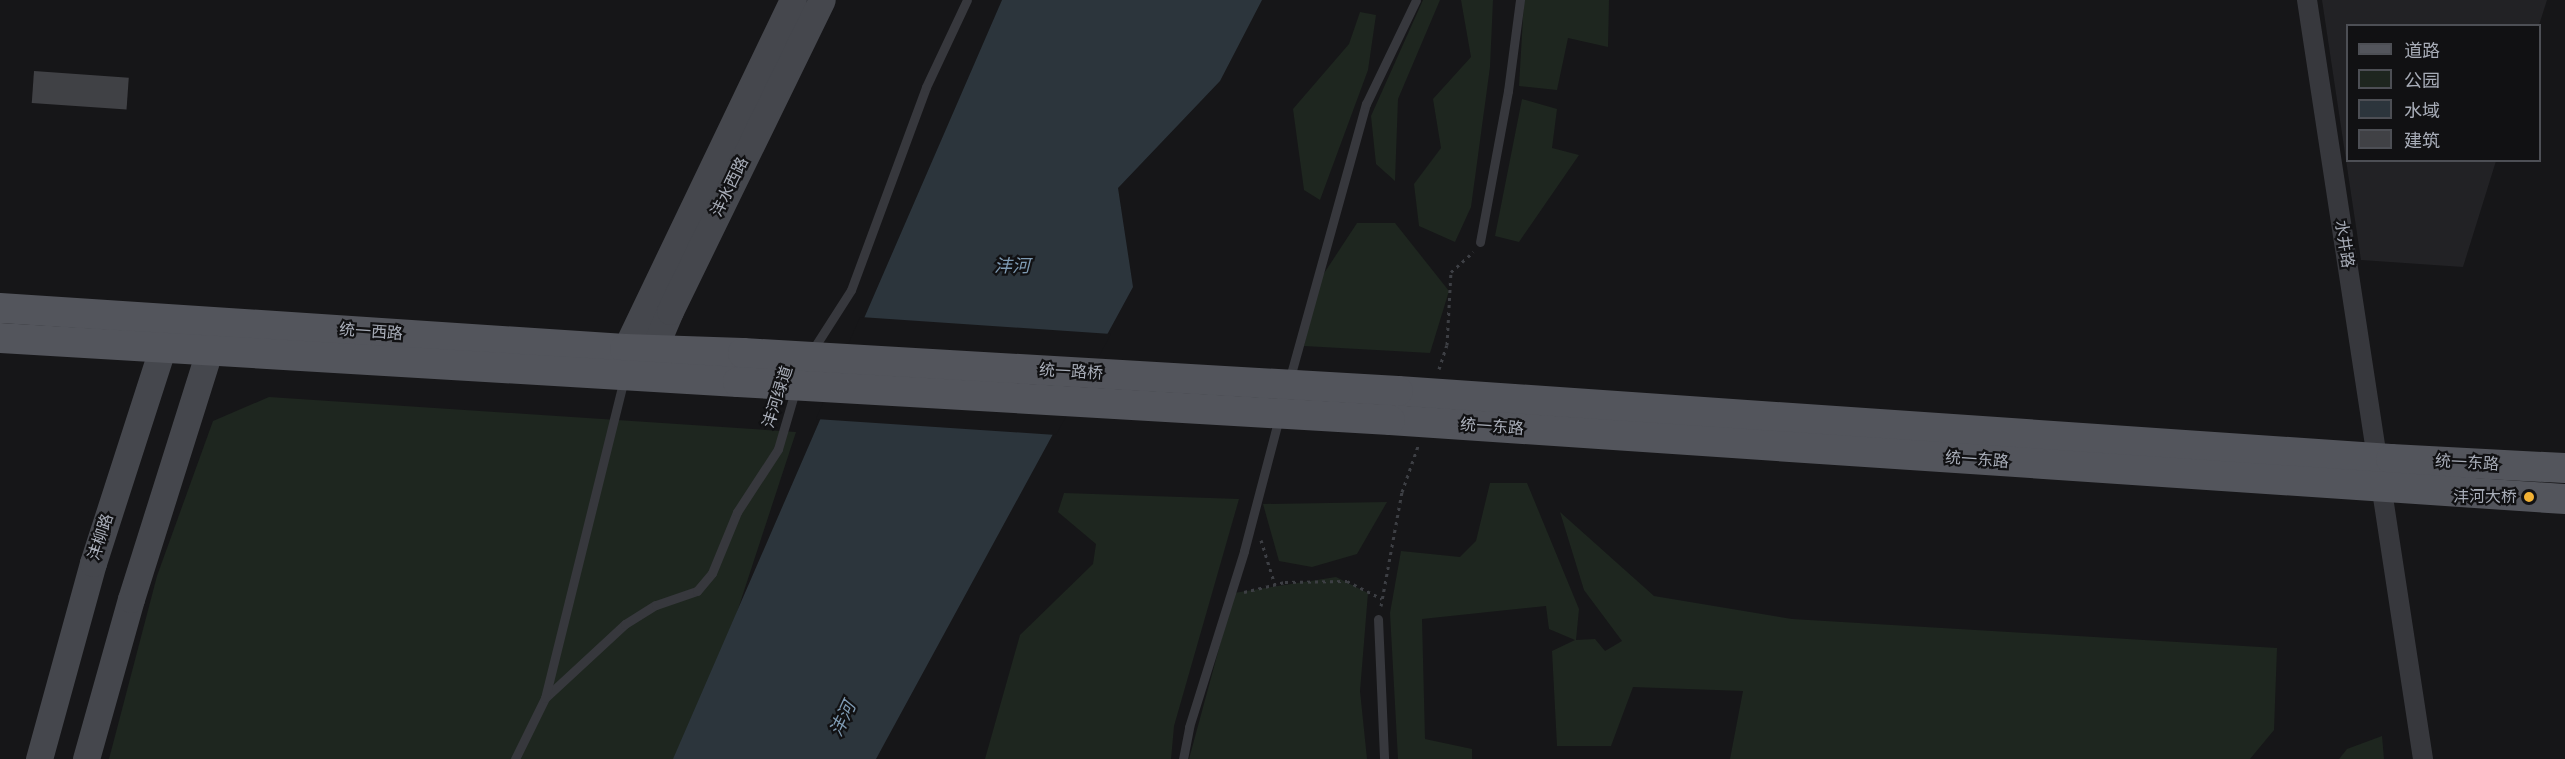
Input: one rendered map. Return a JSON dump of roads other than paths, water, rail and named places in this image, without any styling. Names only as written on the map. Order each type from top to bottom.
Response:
[{"type":"main road","name":"统一西路","points":[[0,308],[219,321],[632,365],[738,382]]},
{"type":"main road","name":"统一西路","points":[[0,338],[210,351],[632,365],[743,353]]},
{"type":"main road","name":"统一路桥","points":[[743,353],[1398,391]]},
{"type":"main road","name":"统一路桥","points":[[738,382],[1390,420]]},
{"type":"main road","name":"统一东路","points":[[1398,391],[1429,408],[2381,488],[2565,499]]},
{"type":"main road","name":"统一东路","points":[[1390,420],[1429,408],[2565,468]]},
{"type":"street","name":"沣水西路","points":[[632,365],[793,0]]},
{"type":"street","name":"沣水西路","points":[[632,365],[822,0]]},
{"type":"street","name":"水井路","points":[[2307,0],[2423,759]]},
{"type":"street","name":"沣柳路","points":[[39,759],[93,563],[172,318]]},
{"type":"street","points":[[86,759],[131,599],[219,321]]},
{"type":"lane","name":"沣河绿道","points":[[544,698],[625,624],[656,605],[697,591],[712,573],[737,512],[778,449],[800,373],[851,290],[926,87],[967,0]]},
{"type":"lane","points":[[1183,759],[1189,727],[1254,515],[1366,104],[1416,0]]},
{"type":"lane","points":[[1480,242],[1508,91],[1520,0]]},
{"type":"lane","points":[[514,759],[544,698],[632,365]]},
{"type":"lane","points":[[1378,619],[1384,759]]},
{"type":"water","name":"沣河","points":[[1002,0],[1262,0],[1220,81],[1118,188],[1133,287],[876,759],[673,759]]},
{"type":"place","name":"沣河大桥","points":[[2529,497]]}]
